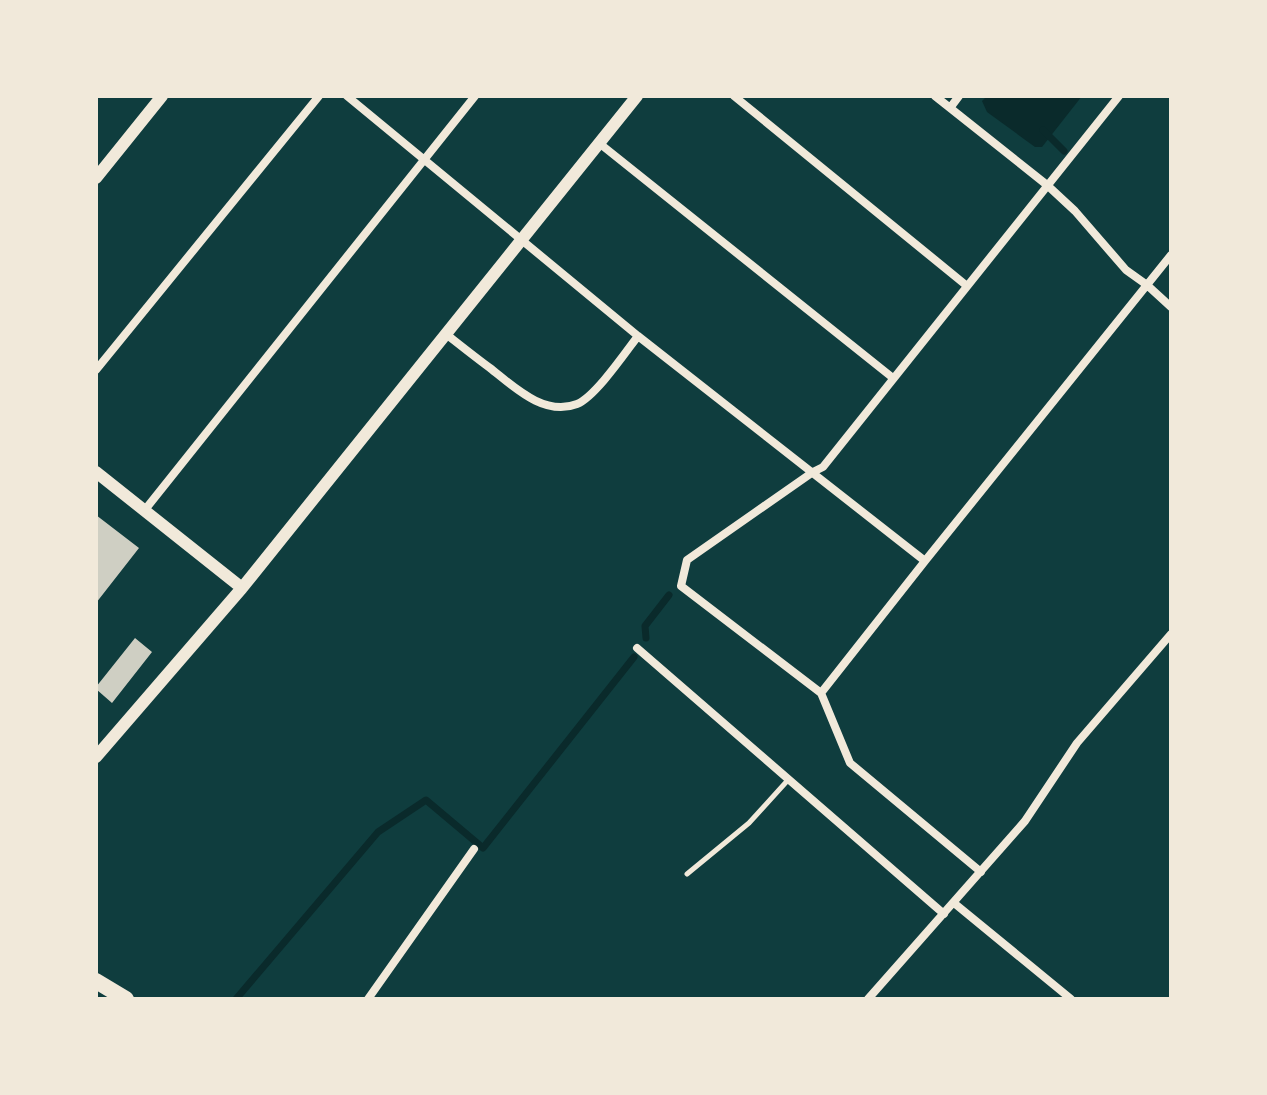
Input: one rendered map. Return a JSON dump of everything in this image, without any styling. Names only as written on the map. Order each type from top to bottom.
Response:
[{"type":"highway","points":[[96,981],[126,999]]},
{"type":"street","points":[[96,178],[162,96]]},
{"type":"street","points":[[96,370],[319,96]]},
{"type":"street","points":[[347,96],[638,336],[925,561]]},
{"type":"street","points":[[144,511],[475,96]]},
{"type":"street","points":[[96,757],[242,588],[637,96]]},
{"type":"street","points":[[734,96],[967,286]]},
{"type":"street","points":[[935,96],[1047,185],[1075,211],[1126,270],[1171,307]]},
{"type":"street","points":[[950,108],[959,96]]},
{"type":"street","points":[[981,872],[850,763],[821,693],[681,586],[687,560],[823,467],[1119,96]]},
{"type":"street","points":[[599,143],[893,378]]},
{"type":"street","points":[[821,693],[1171,255]]},
{"type":"street","points":[[446,334],[522,393],[556,407],[577,404],[593,392],[638,336]]},
{"type":"street","points":[[96,472],[242,588]]},
{"type":"street","points":[[868,999],[1025,821],[1077,743],[1171,634]]},
{"type":"street","points":[[637,648],[944,914]]},
{"type":"street","points":[[368,999],[474,849]]},
{"type":"street","points":[[954,903],[1071,999]]},
{"type":"lane","points":[[687,874],[749,823],[788,780]]},
{"type":"water","points":[[987,96],[1082,96],[1042,147],[1035,147],[987,112],[982,101]]},
{"type":"building","points":[[96,515],[139,548],[96,603]]},
{"type":"building","points":[[135,638],[152,652],[112,703],[96,687]]},
{"type":"waterway","points":[[1043,130],[1064,151]]},
{"type":"waterway","points":[[646,638],[645,626],[669,595]]},
{"type":"waterway","points":[[236,999],[378,832],[426,800],[483,848],[634,657]]}]
